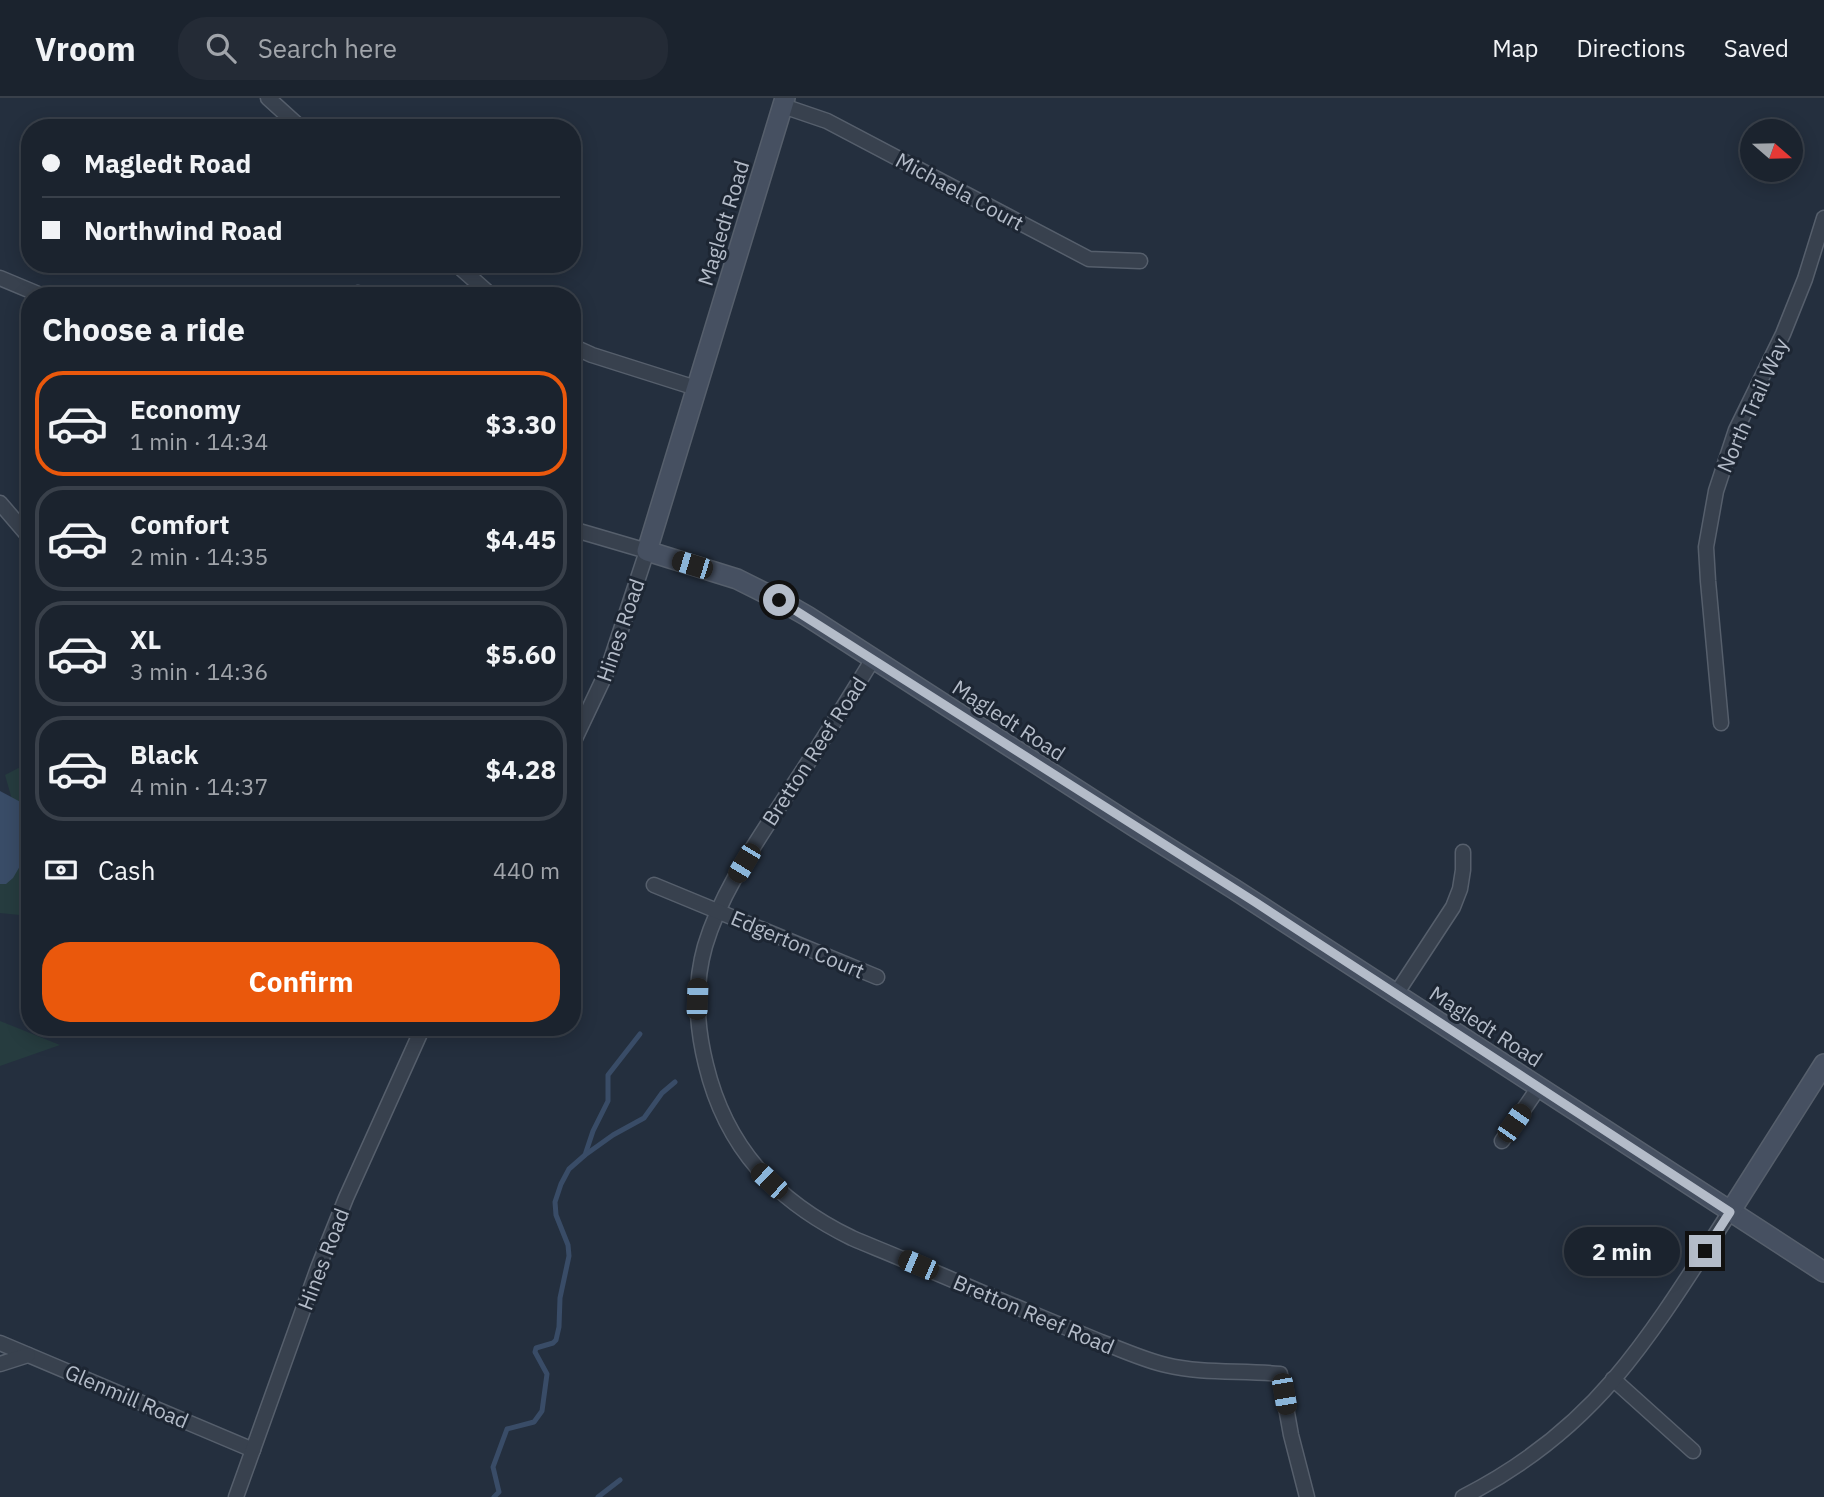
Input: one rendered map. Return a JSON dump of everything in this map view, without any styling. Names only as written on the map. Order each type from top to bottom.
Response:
[{"type":"street","points":[[268,98],[291,119]]},
{"type":"street","name":"Michaela Court","points":[[784,102],[827,121],[1089,259],[1140,261]]},
{"type":"street","name":"Magledt Road","points":[[784,102],[647,551],[737,579],[807,616],[1824,1272]]},
{"type":"street","name":"North Trail Way","points":[[1721,723],[1706,547],[1716,491],[1736,430],[1783,334],[1805,279],[1824,218]]},
{"type":"street","points":[[466,273],[482,287]]},
{"type":"street","points":[[0,278],[22,287]]},
{"type":"street","points":[[581,350],[696,388]]},
{"type":"street","points":[[0,503],[21,528]]},
{"type":"street","points":[[581,532],[647,551]]},
{"type":"street","name":"Hines Road","points":[[581,726],[608,669],[647,551]]},
{"type":"street","name":"Bretton Reef Road","points":[[873,659],[731,884],[705,947],[698,983],[697,1014],[701,1044],[708,1076],[730,1129],[758,1170],[781,1192],[801,1208],[853,1238],[1145,1359],[1192,1369],[1280,1374],[1291,1435],[1307,1497]]},
{"type":"street","points":[[1396,995],[1453,907],[1464,870],[1463,852]]},
{"type":"street","name":"Edgerton Court","points":[[654,885],[877,977]]},
{"type":"street","name":"Hines Road","points":[[236,1497],[318,1268],[367,1150],[419,1036]]},
{"type":"street","points":[[1464,1497],[1496,1480],[1523,1461],[1580,1413],[1613,1379],[1679,1290],[1824,1064]]},
{"type":"street","points":[[1502,1141],[1539,1087]]},
{"type":"street","name":"Glenmill Road","points":[[0,1343],[253,1450]]},
{"type":"street","points":[[0,1364],[28,1355]]},
{"type":"street","points":[[1613,1379],[1693,1451]]},
{"type":"green space","points":[[21,767],[21,915],[0,913],[0,878],[20,828],[5,775]]},
{"type":"green space","points":[[0,1021],[21,1029],[21,1036],[38,1036],[60,1045],[0,1066]]},
{"type":"water","points":[[0,791],[21,802],[21,849],[20,866],[13,878],[6,884],[0,884]]},
{"type":"waterway","points":[[585,1155],[608,1101],[608,1075],[640,1034]]},
{"type":"waterway","points":[[494,1497],[499,1492],[493,1467],[507,1429],[534,1422],[542,1411],[547,1374],[535,1352],[536,1348],[556,1340],[560,1298],[569,1256],[568,1245],[556,1215],[555,1202],[561,1184],[569,1169],[585,1155],[644,1118],[662,1093],[675,1082]]},
{"type":"waterway","points":[[598,1497],[620,1480]]},
{"type":"route","points":[[779,600],[1255,902],[1730,1212],[1705,1251]]}]
